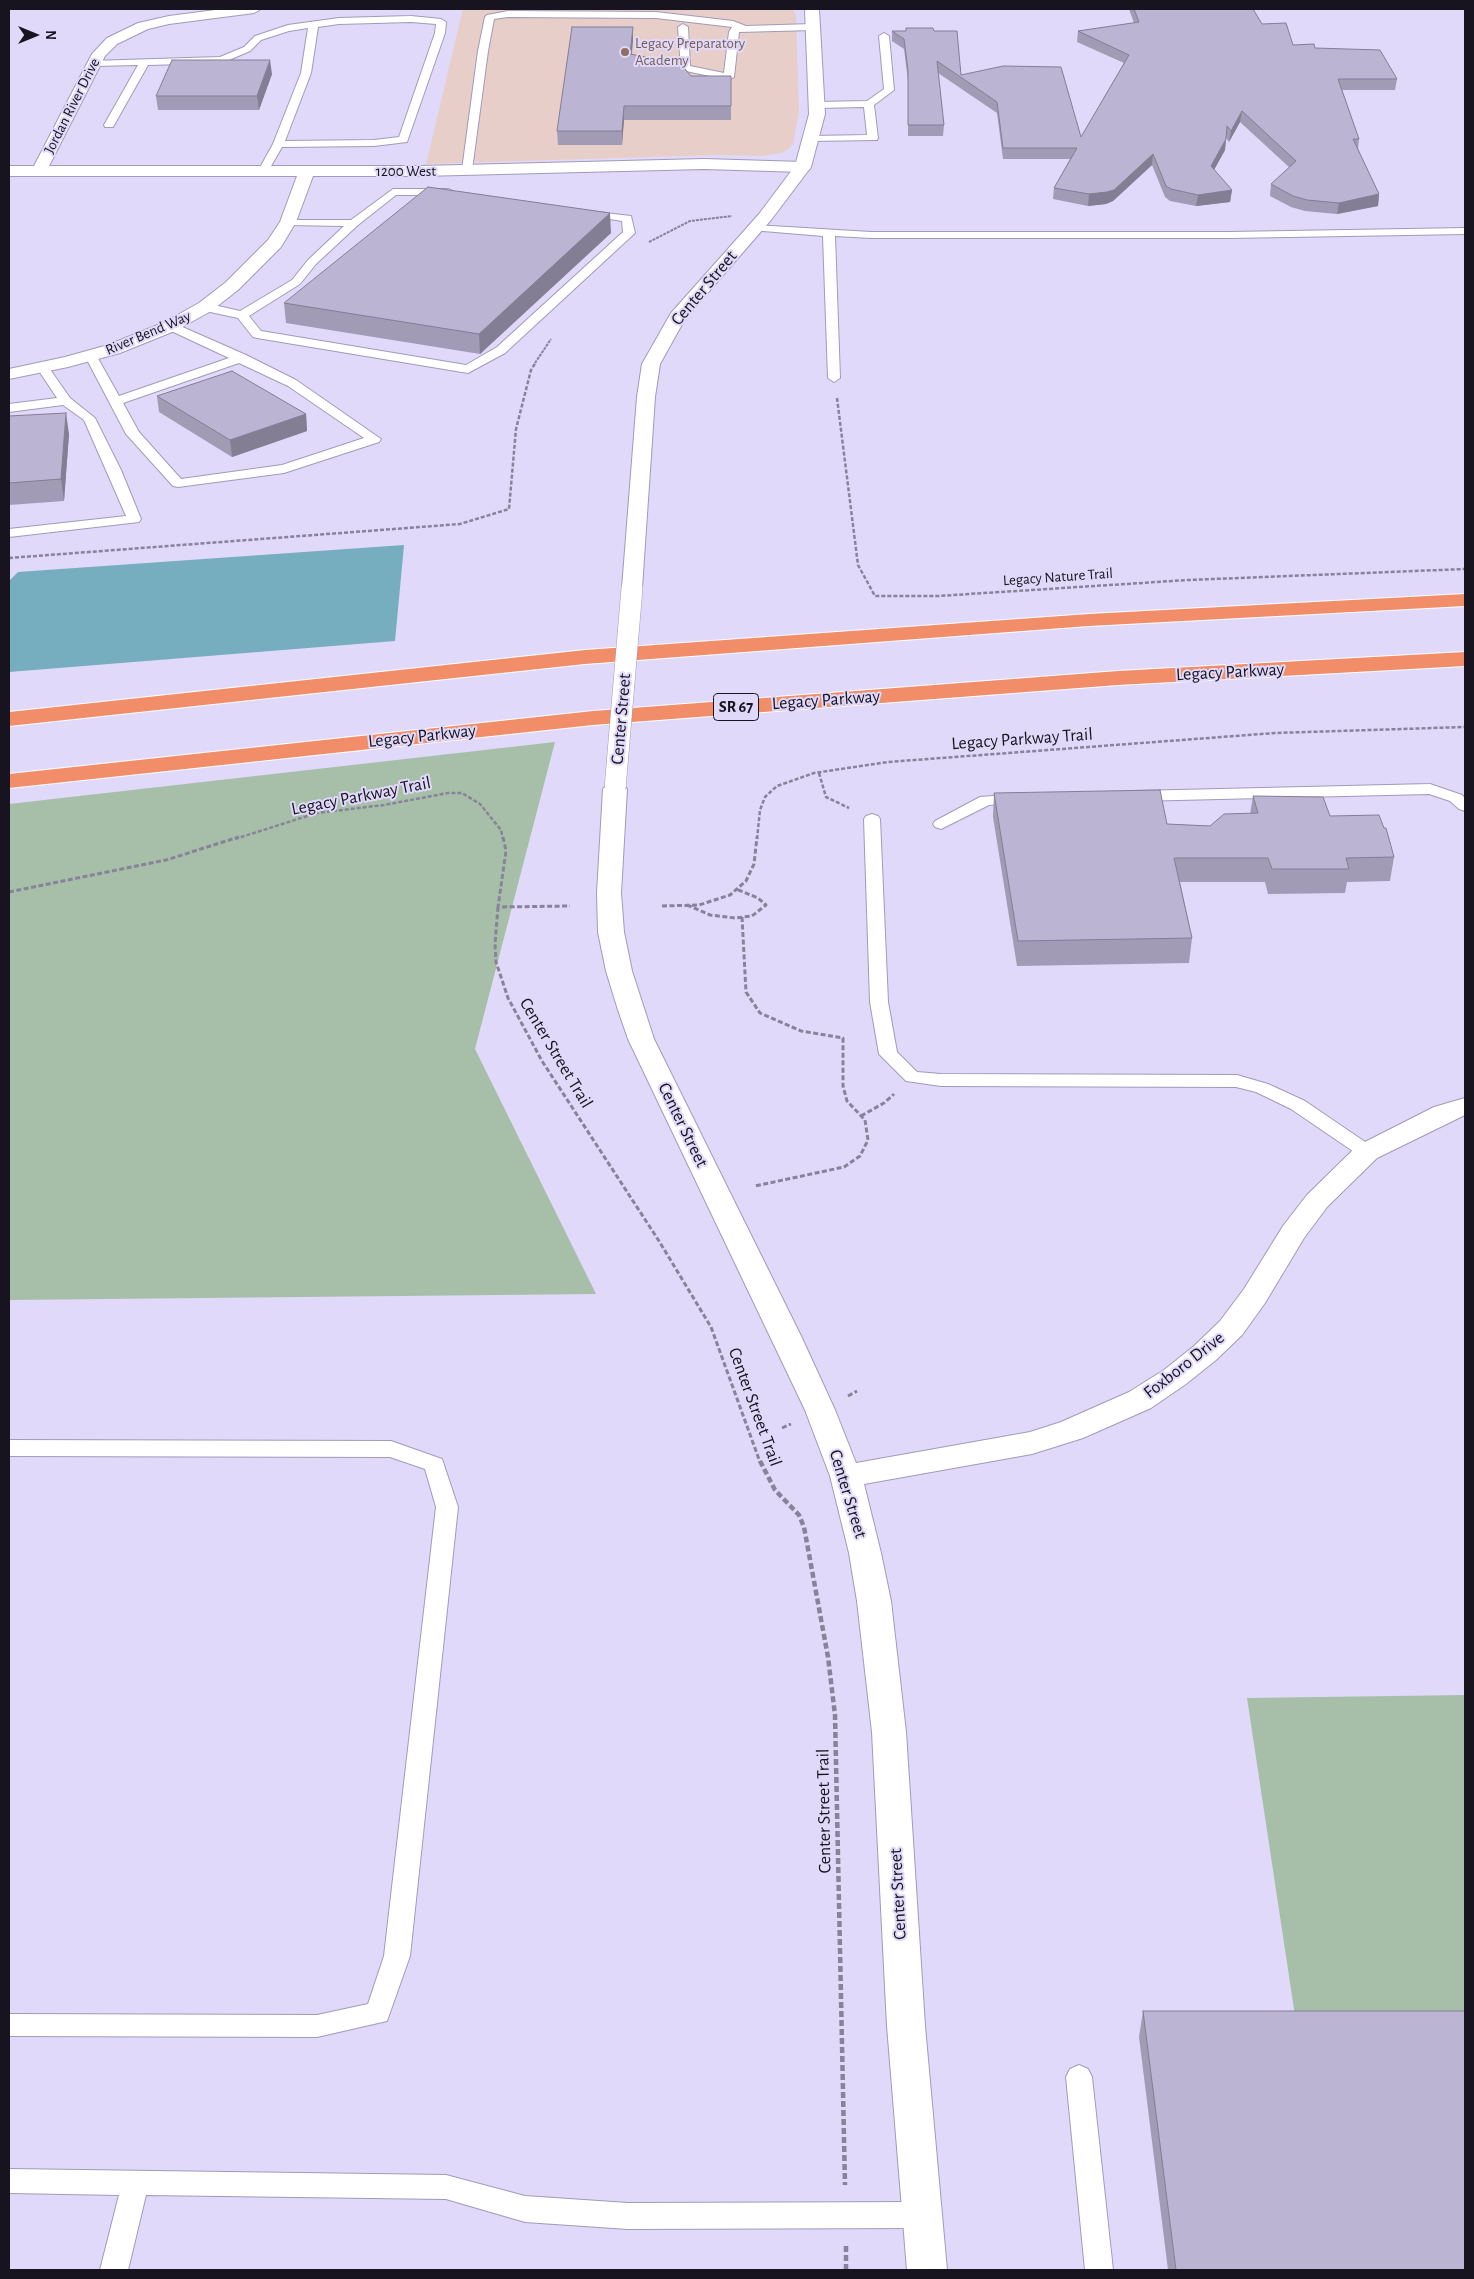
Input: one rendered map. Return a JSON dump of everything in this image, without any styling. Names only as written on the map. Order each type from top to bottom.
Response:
[{"type":"highway","points":[[9,719],[585,657],[1089,620],[1465,600]]},
{"type":"highway","name":"Legacy Parkway","points":[[9,781],[592,718],[1118,678],[1465,659]]},
{"type":"street","name":"Jordan River Drive","points":[[39,171],[99,54],[112,42],[143,26],[182,18],[254,9]]},
{"type":"street","name":"Center Street","points":[[812,9],[818,114],[802,167],[760,223],[677,317],[651,364],[646,397],[615,789],[609,894],[611,932],[618,971],[640,1039],[787,1338],[820,1410],[846,1476],[865,1553],[883,1675],[888,1732],[906,2026],[927,2270]]},
{"type":"street","name":"1200 West","points":[[9,171],[468,170],[713,164],[802,167]]},
{"type":"street","name":"River Bend Way","points":[[9,374],[91,356],[134,342],[171,326],[205,307],[220,296],[265,254],[283,232],[307,171]]},
{"type":"street","name":"Foxboro Drive","points":[[846,1476],[1032,1443],[1072,1430],[1140,1400],[1176,1377],[1231,1328],[1255,1296],[1293,1232],[1316,1201],[1366,1152],[1444,1113],[1465,1106]]},
{"type":"lane","points":[[411,19],[416,9]]},
{"type":"lane","points":[[468,170],[492,26],[490,17],[508,14],[656,15],[733,24],[742,28]]},
{"type":"lane","points":[[94,63],[222,60],[247,49],[258,38],[288,28],[368,20],[411,19],[441,22],[440,33],[403,140],[374,143],[292,142],[278,144]]},
{"type":"lane","points":[[264,171],[278,144],[306,74],[313,25]]},
{"type":"lane","points":[[626,25],[742,28],[813,27]]},
{"type":"lane","points":[[683,27],[685,68],[729,77],[734,32],[742,28]]},
{"type":"lane","points":[[817,105],[869,104],[889,90],[884,36]]},
{"type":"lane","points":[[109,125],[145,62]]},
{"type":"lane","points":[[812,139],[873,138],[869,104]]},
{"type":"lane","points":[[242,315],[296,282],[312,262],[354,223],[394,192],[442,191],[462,194]]},
{"type":"lane","points":[[205,307],[242,315],[257,334],[468,369],[501,350],[629,233],[627,218],[569,210]]},
{"type":"lane","points":[[288,222],[354,223]]},
{"type":"lane","points":[[760,223],[829,233],[871,235],[1230,235],[1465,231]]},
{"type":"lane","points":[[829,233],[834,378]]},
{"type":"lane","points":[[91,356],[132,434],[178,483],[284,469],[374,439],[292,383],[171,326]]},
{"type":"lane","points":[[115,401],[242,358]]},
{"type":"lane","points":[[9,533],[134,519],[114,470],[88,418],[65,401],[43,368]]},
{"type":"lane","points":[[9,408],[65,401]]},
{"type":"lane","points":[[1124,796],[1430,789],[1456,798],[1465,806]]},
{"type":"lane","points":[[941,824],[986,800],[1036,798]]},
{"type":"lane","points":[[872,819],[879,1002],[888,1054],[912,1077],[941,1080],[1237,1082],[1262,1088],[1298,1105],[1366,1152]]},
{"type":"lane","points":[[9,1448],[391,1449],[434,1464],[447,1507],[397,1956],[378,2013],[316,2026],[9,2025]]},
{"type":"lane","points":[[1079,2077],[1099,2270]]},
{"type":"lane","points":[[9,2181],[446,2187],[524,2209],[628,2216],[922,2215]]},
{"type":"lane","points":[[114,2270],[136,2182]]},
{"type":"path","points":[[646,244],[690,220],[738,215],[760,223]]},
{"type":"path","points":[[9,558],[460,524],[509,509],[516,429],[531,370],[556,331]]},
{"type":"path","name":"Legacy Nature Trail","points":[[834,378],[858,565],[875,596],[938,596],[1188,580],[1465,568]]},
{"type":"path","name":"Legacy Parkway Trail","points":[[662,906],[698,904],[730,895],[746,881],[754,864],[760,810],[765,797],[777,786],[794,778],[888,762],[1275,733],[1465,727]]},
{"type":"path","points":[[819,773],[826,797],[872,819]]},
{"type":"path","name":"Legacy Parkway Trail","points":[[9,892],[166,860],[317,813],[384,805],[448,793],[471,797],[480,804],[500,830],[506,852],[498,907]]},
{"type":"path","points":[[687,905],[710,915],[734,918],[752,916],[766,905],[758,898],[736,889]]},
{"type":"path","points":[[498,907],[570,906]]},
{"type":"path","name":"Center Street Trail","points":[[498,907],[495,944],[496,962],[508,998],[542,1061],[659,1241],[706,1319],[726,1364],[763,1470],[774,1490],[799,1515],[804,1527],[828,1656],[834,1715],[838,1786],[844,2142]]},
{"type":"path","points":[[742,917],[746,992],[760,1013],[800,1031],[843,1038],[843,1086],[847,1101],[865,1120],[868,1140],[860,1156],[844,1167],[755,1186]]},
{"type":"path","points":[[861,1116],[884,1103],[912,1077]]},
{"type":"shaded area","name":"Legacy Preparatory Academy","points":[[463,9],[792,9],[796,15],[799,112],[793,144],[781,153],[762,156],[716,155],[426,164]]},
{"type":"green space","points":[[555,742],[475,1049],[596,1294],[9,1300],[9,804]]},
{"type":"green space","points":[[1465,1695],[1465,2031],[1297,2029],[1247,1698]]},
{"type":"water","points":[[404,545],[395,641],[9,672],[9,581],[18,572]]},
{"type":"building","points":[[1134,9],[1253,9],[1262,24],[1286,23],[1293,45],[1314,44],[1315,48],[1380,50],[1397,79],[1338,79],[1359,139],[1353,139],[1379,194],[1339,203],[1307,200],[1293,196],[1271,184],[1296,161],[1242,111],[1231,131],[1227,126],[1226,139],[1211,166],[1232,190],[1198,195],[1171,189],[1166,186],[1153,154],[1114,190],[1089,194],[1054,188],[1077,148],[1003,148],[997,102],[937,61],[944,125],[908,125],[908,70],[904,39],[892,31],[906,31],[906,28],[933,28],[934,31],[957,31],[961,75],[1003,66],[1061,67],[1081,137],[1129,55],[1078,31],[1139,22]]},
{"type":"building","name":"Legacy Preparatory Academy","points":[[572,27],[633,27],[630,54],[672,62],[685,69],[691,76],[731,76],[731,106],[624,106],[622,131],[557,131]]},
{"type":"building","points":[[172,60],[270,60],[257,96],[156,96]]},
{"type":"building","points":[[428,187],[610,213],[479,334],[284,303]]},
{"type":"building","points":[[232,371],[306,414],[230,440],[157,396]]},
{"type":"building","points":[[66,413],[61,479],[9,483],[9,416]]},
{"type":"building","points":[[1160,790],[1167,824],[1210,826],[1224,814],[1258,813],[1253,796],[1323,797],[1330,816],[1379,815],[1384,828],[1386,828],[1394,857],[1346,858],[1349,869],[1272,869],[1268,858],[1174,858],[1192,938],[1018,941],[994,793]]},
{"type":"building","points":[[1143,2011],[1465,2011],[1465,2270],[1176,2270]]},
{"type":"place","name":"Legacy Preparatory Academy","points":[[625,52]]}]
